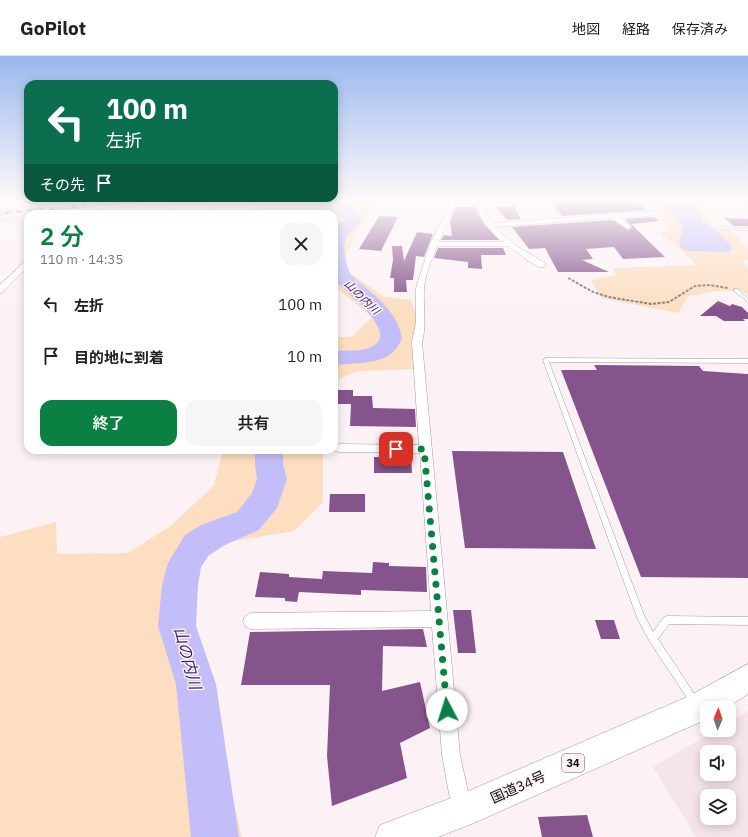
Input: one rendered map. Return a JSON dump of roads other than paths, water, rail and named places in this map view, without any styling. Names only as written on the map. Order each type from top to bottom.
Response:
[{"type":"highway","name":"国道34号","points":[[392,837],[462,811],[698,708],[748,678]]},
{"type":"street","points":[[438,236],[422,280],[421,332],[417,342],[424,449],[451,755],[462,811]]},
{"type":"street","points":[[503,236],[511,244],[542,265]]},
{"type":"street","points":[[434,244],[511,244]]},
{"type":"street","points":[[0,290],[24,267]]},
{"type":"street","points":[[338,448],[424,449]]},
{"type":"street","points":[[251,621],[439,619]]},
{"type":"lane","points":[[736,290],[748,301]]},
{"type":"lane","points":[[698,708],[653,639],[641,617],[546,360],[748,361]]},
{"type":"lane","points":[[653,639],[667,620],[748,621]]},
{"type":"waterway","name":"山の内川","points":[[338,266],[344,279],[358,290],[379,311],[385,320],[391,338],[388,346],[375,354],[338,358]]},
{"type":"waterway","name":"山の内川","points":[[215,837],[196,684],[177,626],[180,585],[185,563],[197,545],[213,535],[248,521],[266,499],[272,479],[269,454]]}]
